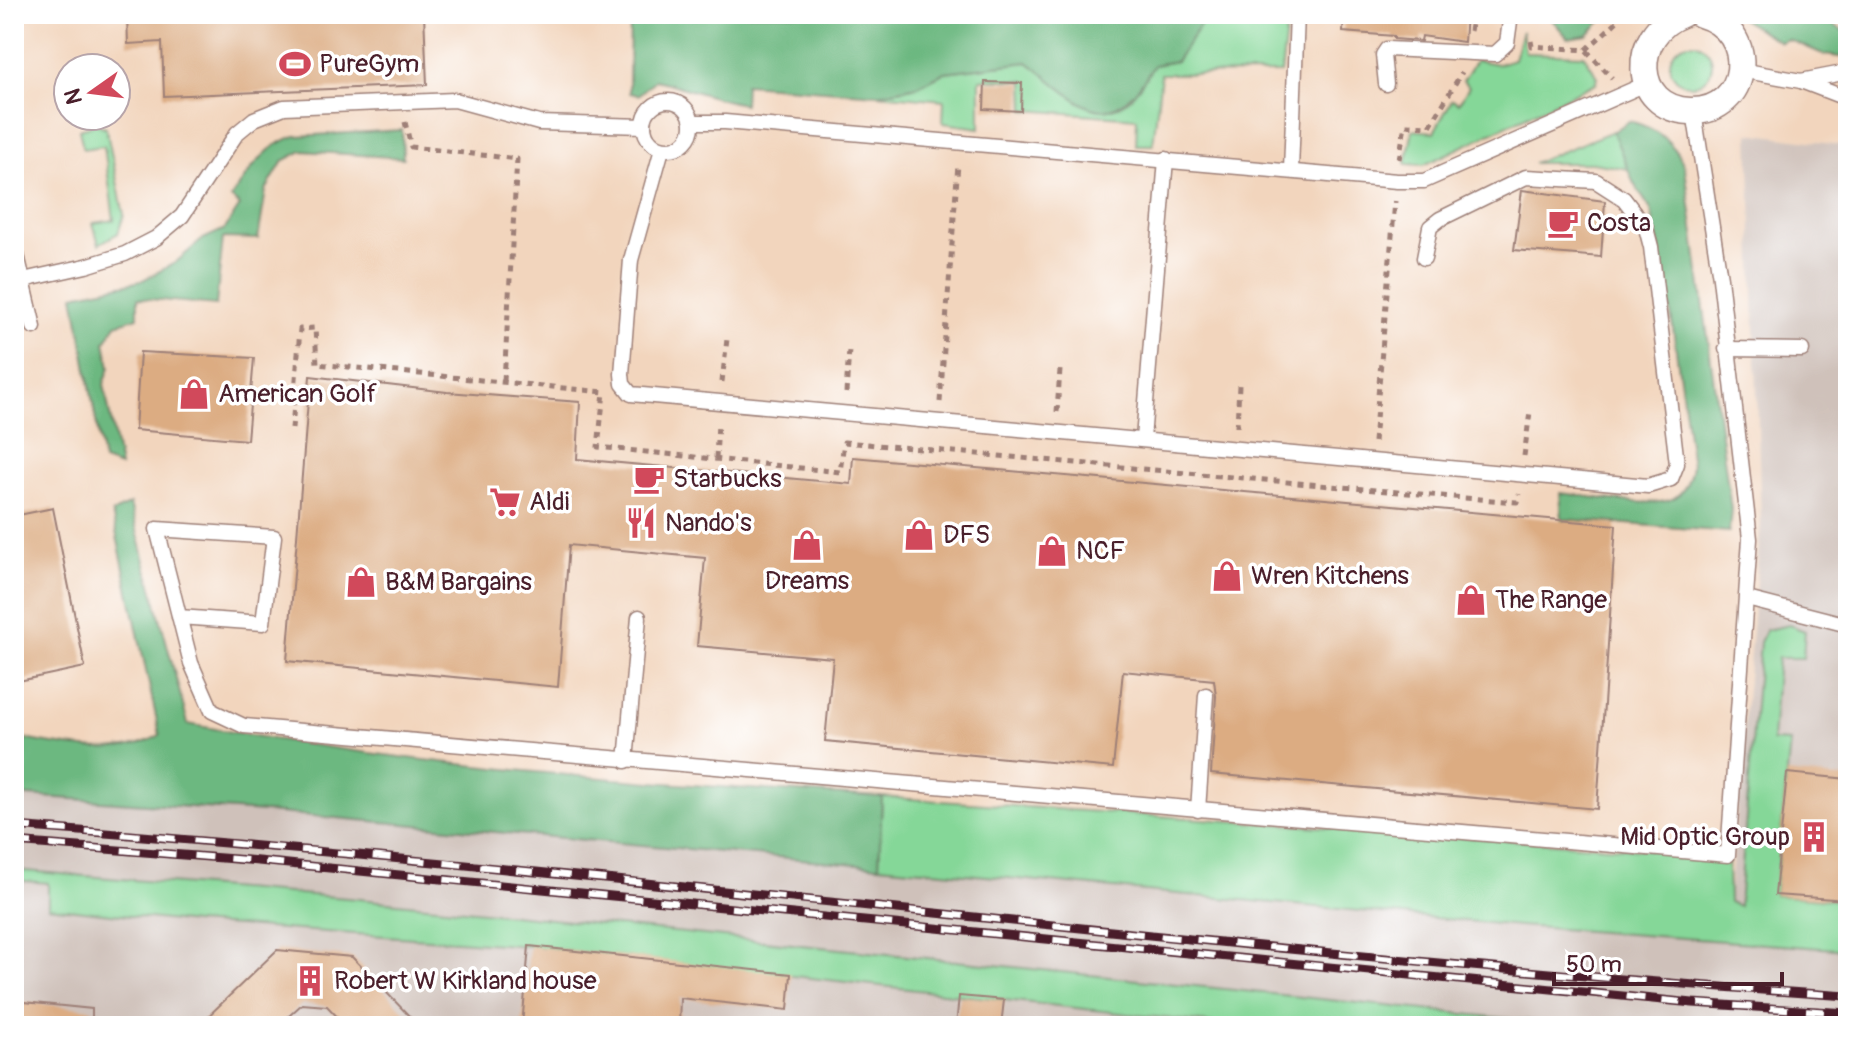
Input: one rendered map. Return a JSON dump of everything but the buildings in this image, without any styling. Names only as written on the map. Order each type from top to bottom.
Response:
[{"type":"street","points":[[1672,16],[1648,40],[1636,89],[1682,111],[1694,112],[1711,108],[1725,99],[1741,70],[1736,40],[1727,27],[1701,14]]},
{"type":"lane","points":[[1291,170],[1297,14]]},
{"type":"lane","points":[[1386,84],[1383,55],[1387,49],[1495,54],[1507,43],[1511,14]]},
{"type":"lane","points":[[1741,70],[1801,81],[1848,99]]},
{"type":"lane","points":[[1801,81],[1848,72]]},
{"type":"lane","points":[[692,122],[725,122],[1424,181],[1636,89]]},
{"type":"lane","points":[[18,281],[125,254],[156,238],[182,216],[228,143],[254,119],[284,107],[455,100],[539,123],[644,126]]},
{"type":"lane","points":[[662,101],[685,107],[692,122],[691,135],[682,146],[662,149],[649,140],[644,126],[648,111],[662,101]]},
{"type":"lane","points":[[179,617],[263,623],[274,537],[157,529],[179,617],[191,663],[212,711],[244,726],[1728,855],[1750,539],[1720,278],[1694,112]]},
{"type":"lane","points":[[662,149],[631,260],[622,374],[623,384],[631,394],[1648,486],[1666,483],[1676,473],[1654,284],[1655,270],[1646,228],[1624,199],[1596,181],[1526,177],[1440,219],[1430,227],[1424,258]]},
{"type":"lane","points":[[1143,439],[1166,159]]},
{"type":"lane","points":[[14,242],[18,281],[34,327]]},
{"type":"lane","points":[[1726,349],[1802,350]]},
{"type":"lane","points":[[1747,599],[1848,625]]},
{"type":"lane","points":[[626,761],[639,617]]},
{"type":"lane","points":[[1198,810],[1206,695]]},
{"type":"path","points":[[14,16],[28,14]]},
{"type":"path","points":[[1373,460],[1397,181],[1405,125],[1430,126],[1463,70],[1473,14]]},
{"type":"path","points":[[1586,50],[1625,14]]},
{"type":"path","points":[[1529,32],[1532,46],[1586,50],[1636,89]]},
{"type":"path","points":[[401,103],[411,147],[517,159],[504,381]]},
{"type":"path","points":[[936,450],[960,143]]},
{"type":"shaded area","points":[[14,14],[1848,14],[1848,146],[1750,133],[1761,525],[1729,902],[879,866],[279,813],[14,795]]},
{"type":"shaded area","points":[[1749,133],[1848,146],[1848,1026],[14,1026],[14,795],[279,813],[879,866],[1729,902],[1761,524]]},
{"type":"green space","points":[[630,14],[1208,14],[1176,61],[1154,65],[1122,104],[1108,110],[1079,102],[1028,62],[945,72],[918,86],[877,94],[745,84],[744,104],[655,80],[638,95],[629,93]]},
{"type":"green space","points":[[1208,14],[1288,14],[1281,73],[1161,74],[1153,145],[1136,145],[1137,118],[1025,110],[1024,81],[980,79],[980,128],[943,123],[944,100],[877,94],[918,86],[945,72],[1028,62],[1046,76],[1113,109],[1129,100],[1154,65],[1176,61]]},
{"type":"green space","points":[[1547,14],[1609,14],[1587,35],[1568,38]]},
{"type":"green space","points":[[1733,14],[1814,14],[1848,33],[1848,58],[1825,55],[1788,39],[1780,42]]},
{"type":"green space","points":[[1522,31],[1525,53],[1584,55],[1598,77],[1596,83],[1424,165],[1406,164],[1413,130],[1434,132],[1452,100],[1459,103],[1469,87],[1463,81],[1476,60],[1498,64],[1514,59]]},
{"type":"green space","points":[[1691,43],[1706,49],[1712,64],[1706,79],[1691,85],[1676,79],[1670,64],[1676,49]]},
{"type":"green space","points":[[1629,121],[1663,137],[1676,150],[1685,168],[1731,509],[1729,532],[1562,519],[1560,493],[1636,502],[1664,501],[1682,492],[1692,465],[1668,292],[1651,210],[1634,184],[1613,132]]},
{"type":"green space","points":[[402,130],[403,158],[302,151],[283,161],[266,190],[258,239],[223,238],[216,305],[138,298],[138,317],[116,324],[105,342],[110,367],[104,384],[120,467],[103,461],[74,295],[141,281],[175,263],[203,239],[225,229],[240,206],[231,198],[237,188],[266,153],[285,140],[296,136]]},
{"type":"green space","points":[[1613,131],[1629,169],[1592,163],[1533,163]]},
{"type":"green space","points":[[80,132],[107,132],[124,215],[118,233],[99,244],[93,223],[114,220],[104,146],[83,149]]},
{"type":"green space","points":[[130,504],[188,724],[446,763],[707,786],[882,797],[879,866],[279,813],[14,795],[14,737],[107,749],[143,743],[160,735],[112,513]]},
{"type":"green space","points":[[1789,625],[1805,631],[1803,658],[1778,658],[1772,741],[1790,742],[1775,895],[1848,901],[1848,950],[1519,926],[879,866],[882,797],[1728,855],[1729,902],[1739,906],[1760,642],[1766,630]]},
{"type":"green space","points":[[14,870],[359,899],[1580,1026],[1234,1026],[529,946],[194,923],[48,907],[48,883],[14,880]]},
{"type":"railway","points":[[14,826],[473,866],[1389,958],[1848,996]]},
{"type":"railway","points":[[14,842],[248,860],[1693,1003],[1848,1013]]},
{"type":"place","name":"PureGym","points":[[295,64]]},
{"type":"place","name":"Costa","points":[[1563,223]]},
{"type":"place","name":"American Golf","points":[[194,394]]},
{"type":"place","name":"Starbucks","points":[[649,479]]},
{"type":"place","name":"Aldi","points":[[505,502]]},
{"type":"place","name":"Nando's","points":[[641,523]]},
{"type":"place","name":"DFS","points":[[919,535]]},
{"type":"place","name":"Dreams","points":[[807,545]]},
{"type":"place","name":"NCF","points":[[1052,551]]},
{"type":"place","name":"Wren Kitchens","points":[[1227,576]]},
{"type":"place","name":"B&M Bargains","points":[[361,582]]},
{"type":"place","name":"The Range","points":[[1471,600]]},
{"type":"place","name":"Mid Optic Group","points":[[1814,837]]},
{"type":"place","name":"Robert W Kirkland house","points":[[310,981]]}]
